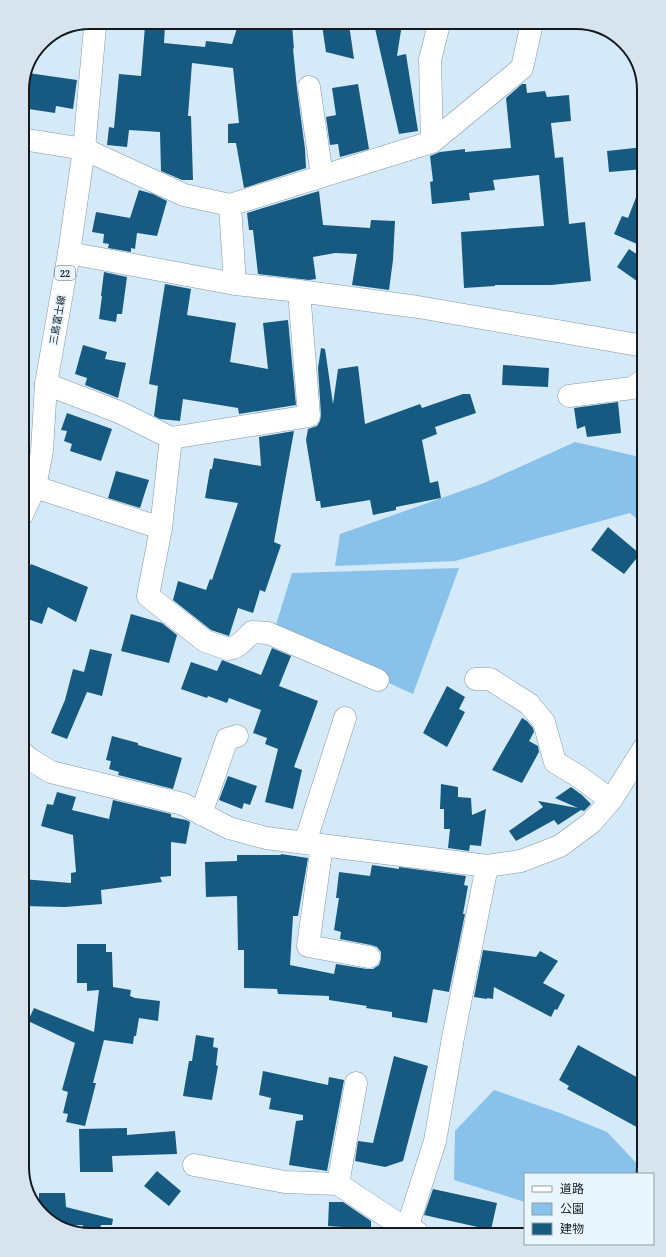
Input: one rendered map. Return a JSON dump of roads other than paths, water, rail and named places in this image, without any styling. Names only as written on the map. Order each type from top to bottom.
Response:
[{"type":"street","name":"三島富士線","points":[[29,500],[35,487],[42,451],[46,384],[69,253],[84,149],[95,29]]},
{"type":"street","points":[[432,142],[430,60],[438,29]]},
{"type":"street","points":[[29,140],[84,149],[184,195],[230,205],[432,142],[522,68],[531,29]]},
{"type":"street","points":[[309,87],[322,176]]},
{"type":"street","points":[[230,205],[235,284]]},
{"type":"street","points":[[69,253],[235,284],[418,307],[637,345]]},
{"type":"street","points":[[46,384],[119,412],[171,438],[309,416],[299,291]]},
{"type":"street","points":[[570,396],[632,388],[637,385]]},
{"type":"street","points":[[171,438],[161,528],[148,596],[205,641],[232,649],[252,632],[268,633],[378,680]]},
{"type":"street","points":[[35,487],[161,528]]},
{"type":"street","points":[[476,679],[490,679],[529,704],[544,722],[555,762],[578,776],[610,800]]},
{"type":"street","points":[[345,718],[314,844],[308,946],[369,958]]},
{"type":"street","points":[[201,814],[227,739],[237,736]]},
{"type":"street","points":[[29,759],[51,772],[183,804],[229,828],[266,838],[487,866],[521,861],[560,846],[591,823],[610,800],[637,759]]},
{"type":"street","points":[[411,1228],[435,1141],[453,1038],[487,866]]},
{"type":"street","points":[[338,1184],[356,1083]]},
{"type":"street","points":[[194,1165],[285,1182],[338,1184],[405,1228]]}]
